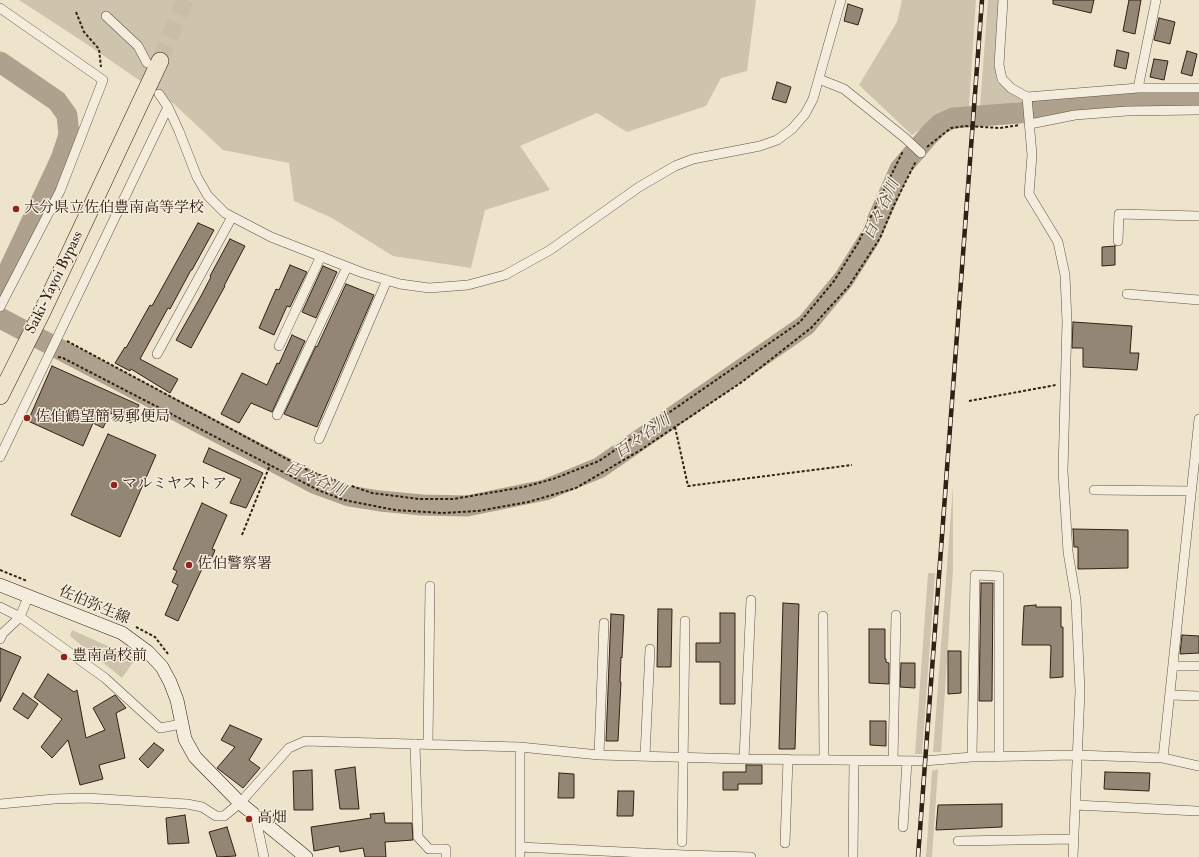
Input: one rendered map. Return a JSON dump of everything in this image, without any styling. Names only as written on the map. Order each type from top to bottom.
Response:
[{"type":"highway","name":"Saiki-Yayoi Bypass","points":[[0,396],[43,310],[153,62]]},
{"type":"main road","name":"佐伯弥生線","points":[[0,585],[122,633],[148,652],[162,668],[170,682],[177,700],[185,739],[195,757],[240,803],[306,857]]},
{"type":"street","points":[[159,94],[168,107],[179,131],[197,177],[208,196],[225,213],[271,237],[347,267],[387,280],[429,288],[468,285],[505,275],[550,250],[639,187],[675,166],[693,159],[747,149],[777,140],[792,128],[805,114],[813,99],[841,0]]},
{"type":"street","points":[[1003,0],[999,65],[1002,79],[1011,88],[1027,97],[1138,88],[1199,88]]},
{"type":"street","points":[[1138,88],[1156,0]]},
{"type":"street","points":[[0,8],[103,80],[60,191],[1,305]]},
{"type":"street","points":[[106,16],[153,62]]},
{"type":"street","points":[[818,79],[844,89],[921,153]]},
{"type":"street","points":[[1027,97],[1032,155],[1029,194],[1058,242],[1065,275],[1067,322],[1063,471],[1068,552],[1076,600],[1080,692],[1076,755],[1073,857]]},
{"type":"street","points":[[0,457],[168,107]]},
{"type":"street","points":[[1030,124],[1075,115],[1127,111],[1199,110]]},
{"type":"street","points":[[1118,241],[1119,214],[1199,216]]},
{"type":"street","points":[[157,354],[232,217]]},
{"type":"street","points":[[279,346],[321,256]]},
{"type":"street","points":[[277,415],[347,267]]},
{"type":"street","points":[[319,439],[387,280]]},
{"type":"street","points":[[1127,294],[1199,300]]},
{"type":"street","points":[[1163,758],[1199,419]]},
{"type":"street","points":[[1094,490],[1191,491]]},
{"type":"street","points":[[972,757],[975,575],[999,576],[999,757]]},
{"type":"street","points":[[428,744],[430,586]]},
{"type":"street","points":[[0,639],[3,633],[20,617],[28,597]]},
{"type":"street","points":[[744,759],[751,600]]},
{"type":"street","points":[[0,607],[20,617],[105,678],[160,728],[182,724]]},
{"type":"street","points":[[893,760],[896,615]]},
{"type":"street","points":[[823,616],[824,759]]},
{"type":"street","points":[[682,842],[685,621]]},
{"type":"street","points":[[599,755],[604,623]]},
{"type":"street","points":[[645,756],[650,649]]},
{"type":"street","points":[[1173,666],[1199,666]]},
{"type":"street","points":[[1170,695],[1199,696]]},
{"type":"street","points":[[0,804],[54,799],[86,798],[187,804],[202,807],[216,816],[224,816],[240,803],[289,748],[305,741],[520,747],[599,755],[683,758],[924,761],[972,757],[1076,755],[1163,758],[1199,766]]},
{"type":"street","points":[[415,744],[418,837],[429,849],[446,849],[446,857]]},
{"type":"street","points":[[520,747],[520,857]]},
{"type":"street","points":[[785,843],[788,759]]},
{"type":"street","points":[[853,857],[854,760]]},
{"type":"street","points":[[904,828],[907,760]]},
{"type":"street","points":[[1075,805],[1197,811]]},
{"type":"street","points":[[255,815],[264,857]]},
{"type":"street","points":[[958,841],[1073,839]]},
{"type":"street","points":[[520,847],[751,857]]},
{"type":"path","points":[[76,12],[84,32],[99,49],[103,80]]},
{"type":"path","points":[[49,355],[63,358],[318,490],[344,500],[395,510],[442,513],[478,511],[528,502],[576,488],[639,451],[742,382],[811,328],[849,286],[880,238],[902,187],[921,153],[951,128],[966,126],[1000,128],[1030,124]]},
{"type":"path","points":[[58,336],[311,472],[372,493],[419,499],[453,499],[524,487],[553,479],[599,461],[800,322],[834,281],[858,243],[906,139]]},
{"type":"path","points":[[969,401],[1065,384]]},
{"type":"path","points":[[675,427],[688,486],[852,465]]},
{"type":"path","points":[[242,535],[270,465]]},
{"type":"path","points":[[0,570],[29,582]]},
{"type":"path","points":[[130,624],[155,637],[172,659]]},
{"type":"shaded area","points":[[19,0],[756,0],[747,71],[721,78],[706,106],[627,132],[597,113],[520,146],[550,190],[485,210],[471,268],[393,256],[332,218],[294,201],[289,163],[223,150],[174,104]]},
{"type":"shaded area","points":[[902,0],[976,0],[969,107],[943,113],[912,135],[859,85],[897,22]]},
{"type":"shaded area","points":[[988,0],[999,0],[995,61],[997,82],[1014,92],[1023,101],[1003,108],[980,106]]},
{"type":"shaded area","points":[[953,486],[953,569],[941,752],[933,752]]},
{"type":"shaded area","points":[[928,573],[935,573],[922,754],[915,754]]},
{"type":"shaded area","points":[[72,630],[136,658],[122,678],[70,636]]},
{"type":"shaded area","points":[[938,769],[932,857],[926,857],[932,771]]},
{"type":"building","points":[[1053,0],[1094,0],[1091,13],[1053,4]]},
{"type":"building","points":[[1129,0],[1141,0],[1135,34],[1123,31]]},
{"type":"building","points":[[848,4],[863,9],[858,25],[844,21]]},
{"type":"building","points":[[1159,18],[1175,22],[1170,44],[1154,40]]},
{"type":"building","points":[[1117,50],[1129,53],[1126,69],[1114,66]]},
{"type":"building","points":[[1187,51],[1197,54],[1192,76],[1181,73]]},
{"type":"building","points":[[1154,59],[1168,61],[1164,80],[1150,77]]},
{"type":"building","points":[[777,82],[791,87],[786,103],[772,99]]},
{"type":"building","points":[[198,223],[214,230],[140,359],[178,379],[170,393],[131,369],[130,371],[115,363],[125,347],[126,348],[150,305],[152,306]]},
{"type":"building","points":[[230,239],[245,246],[191,348],[176,340],[201,296]]},
{"type":"building","points":[[1115,246],[1115,265],[1102,266],[1102,247]]},
{"type":"building","points":[[290,265],[307,272],[290,307],[287,306],[274,335],[259,328],[276,289],[279,290]]},
{"type":"building","points":[[323,266],[337,272],[316,318],[302,312]]},
{"type":"building","points":[[346,284],[374,295],[317,427],[284,414]]},
{"type":"building","points":[[1073,322],[1132,326],[1130,353],[1139,353],[1137,370],[1083,367],[1083,348],[1072,348]]},
{"type":"building","points":[[292,335],[305,341],[272,412],[251,403],[239,423],[221,414],[242,373],[267,385],[277,363],[279,364]]},
{"type":"building","points":[[52,366],[139,405],[131,423],[110,413],[103,428],[93,423],[83,446],[28,421]]},
{"type":"building","name":"マルミヤストア","points":[[108,434],[156,455],[120,537],[71,515]]},
{"type":"building","points":[[209,448],[263,473],[246,508],[230,503],[241,479],[203,462]]},
{"type":"building","name":"佐伯警察署","points":[[202,503],[227,515],[212,549],[215,550],[211,560],[207,558],[178,621],[165,615],[178,585],[172,582],[177,571],[173,569]]},
{"type":"building","points":[[1073,529],[1128,530],[1128,568],[1078,569],[1078,547],[1074,547]]},
{"type":"building","points":[[981,583],[993,583],[992,701],[979,701]]},
{"type":"building","points":[[783,603],[799,604],[795,749],[779,749]]},
{"type":"building","points":[[1036,605],[1036,607],[1061,607],[1061,627],[1063,627],[1063,677],[1050,678],[1050,645],[1022,645],[1024,606]]},
{"type":"building","points":[[658,609],[672,609],[671,667],[657,667]]},
{"type":"building","points":[[720,613],[735,613],[735,704],[720,704],[720,662],[696,662],[696,643],[720,643]]},
{"type":"building","points":[[611,614],[624,615],[618,741],[606,741]]},
{"type":"building","points":[[869,629],[885,629],[885,659],[886,662],[889,663],[889,684],[869,683]]},
{"type":"building","points":[[1182,635],[1199,636],[1199,653],[1180,654]]},
{"type":"building","points":[[0,648],[21,657],[0,702]]},
{"type":"building","points":[[948,651],[961,651],[961,693],[948,694]]},
{"type":"building","points":[[901,663],[915,663],[915,688],[900,687]]},
{"type":"building","points":[[48,674],[74,692],[77,690],[86,738],[105,730],[93,708],[115,695],[126,708],[116,713],[125,758],[99,765],[103,779],[80,785],[68,740],[52,758],[41,747],[62,719],[34,697]]},
{"type":"building","points":[[23,693],[38,704],[28,719],[13,709]]},
{"type":"building","points":[[870,721],[886,721],[886,746],[870,745]]},
{"type":"building","points":[[230,725],[262,739],[249,760],[260,768],[243,788],[217,768],[235,747],[221,740]]},
{"type":"building","points":[[154,743],[164,750],[148,768],[139,759]]},
{"type":"building","points":[[746,765],[762,765],[762,784],[738,784],[738,790],[723,790],[723,772],[746,772]]},
{"type":"building","points":[[355,767],[359,809],[340,809],[335,770]]},
{"type":"building","points":[[312,770],[313,810],[294,810],[293,771]]},
{"type":"building","points":[[1105,772],[1150,773],[1149,791],[1104,789]]},
{"type":"building","points":[[559,773],[574,774],[574,798],[558,798]]},
{"type":"building","points":[[618,791],[634,791],[633,816],[617,816]]},
{"type":"building","points":[[1002,804],[1002,827],[936,830],[938,805]]},
{"type":"building","points":[[384,813],[385,823],[412,823],[413,840],[385,842],[386,857],[365,857],[363,848],[340,852],[339,846],[314,851],[311,827],[371,818],[370,814]]},
{"type":"building","points":[[185,815],[189,843],[168,844],[166,818]]},
{"type":"building","points":[[227,827],[236,856],[217,857],[209,832]]},
{"type":"waterway","name":"百々谷川","points":[[0,62],[57,101],[67,115],[69,135],[61,159],[0,289]]},
{"type":"waterway","name":"百々谷川","points":[[0,318],[316,484],[349,496],[380,501],[422,505],[467,506],[545,490],[599,468],[806,325],[844,279],[869,239],[900,169],[940,124],[953,118],[1019,113],[1109,101],[1199,100]]},
{"type":"tunnel","points":[[160,61],[185,0]]},
{"type":"railway","points":[[918,857],[982,0]]},
{"type":"place","name":"大分県立佐伯豊南高等学校","points":[[16,209]]},
{"type":"place","name":"佐伯鶴望簡易郵便局","points":[[27,418]]},
{"type":"place","name":"マルミヤストア","points":[[114,485]]},
{"type":"place","name":"佐伯警察署","points":[[189,565]]},
{"type":"place","name":"豊南高校前","points":[[64,657]]},
{"type":"place","name":"高畑","points":[[249,819]]}]
